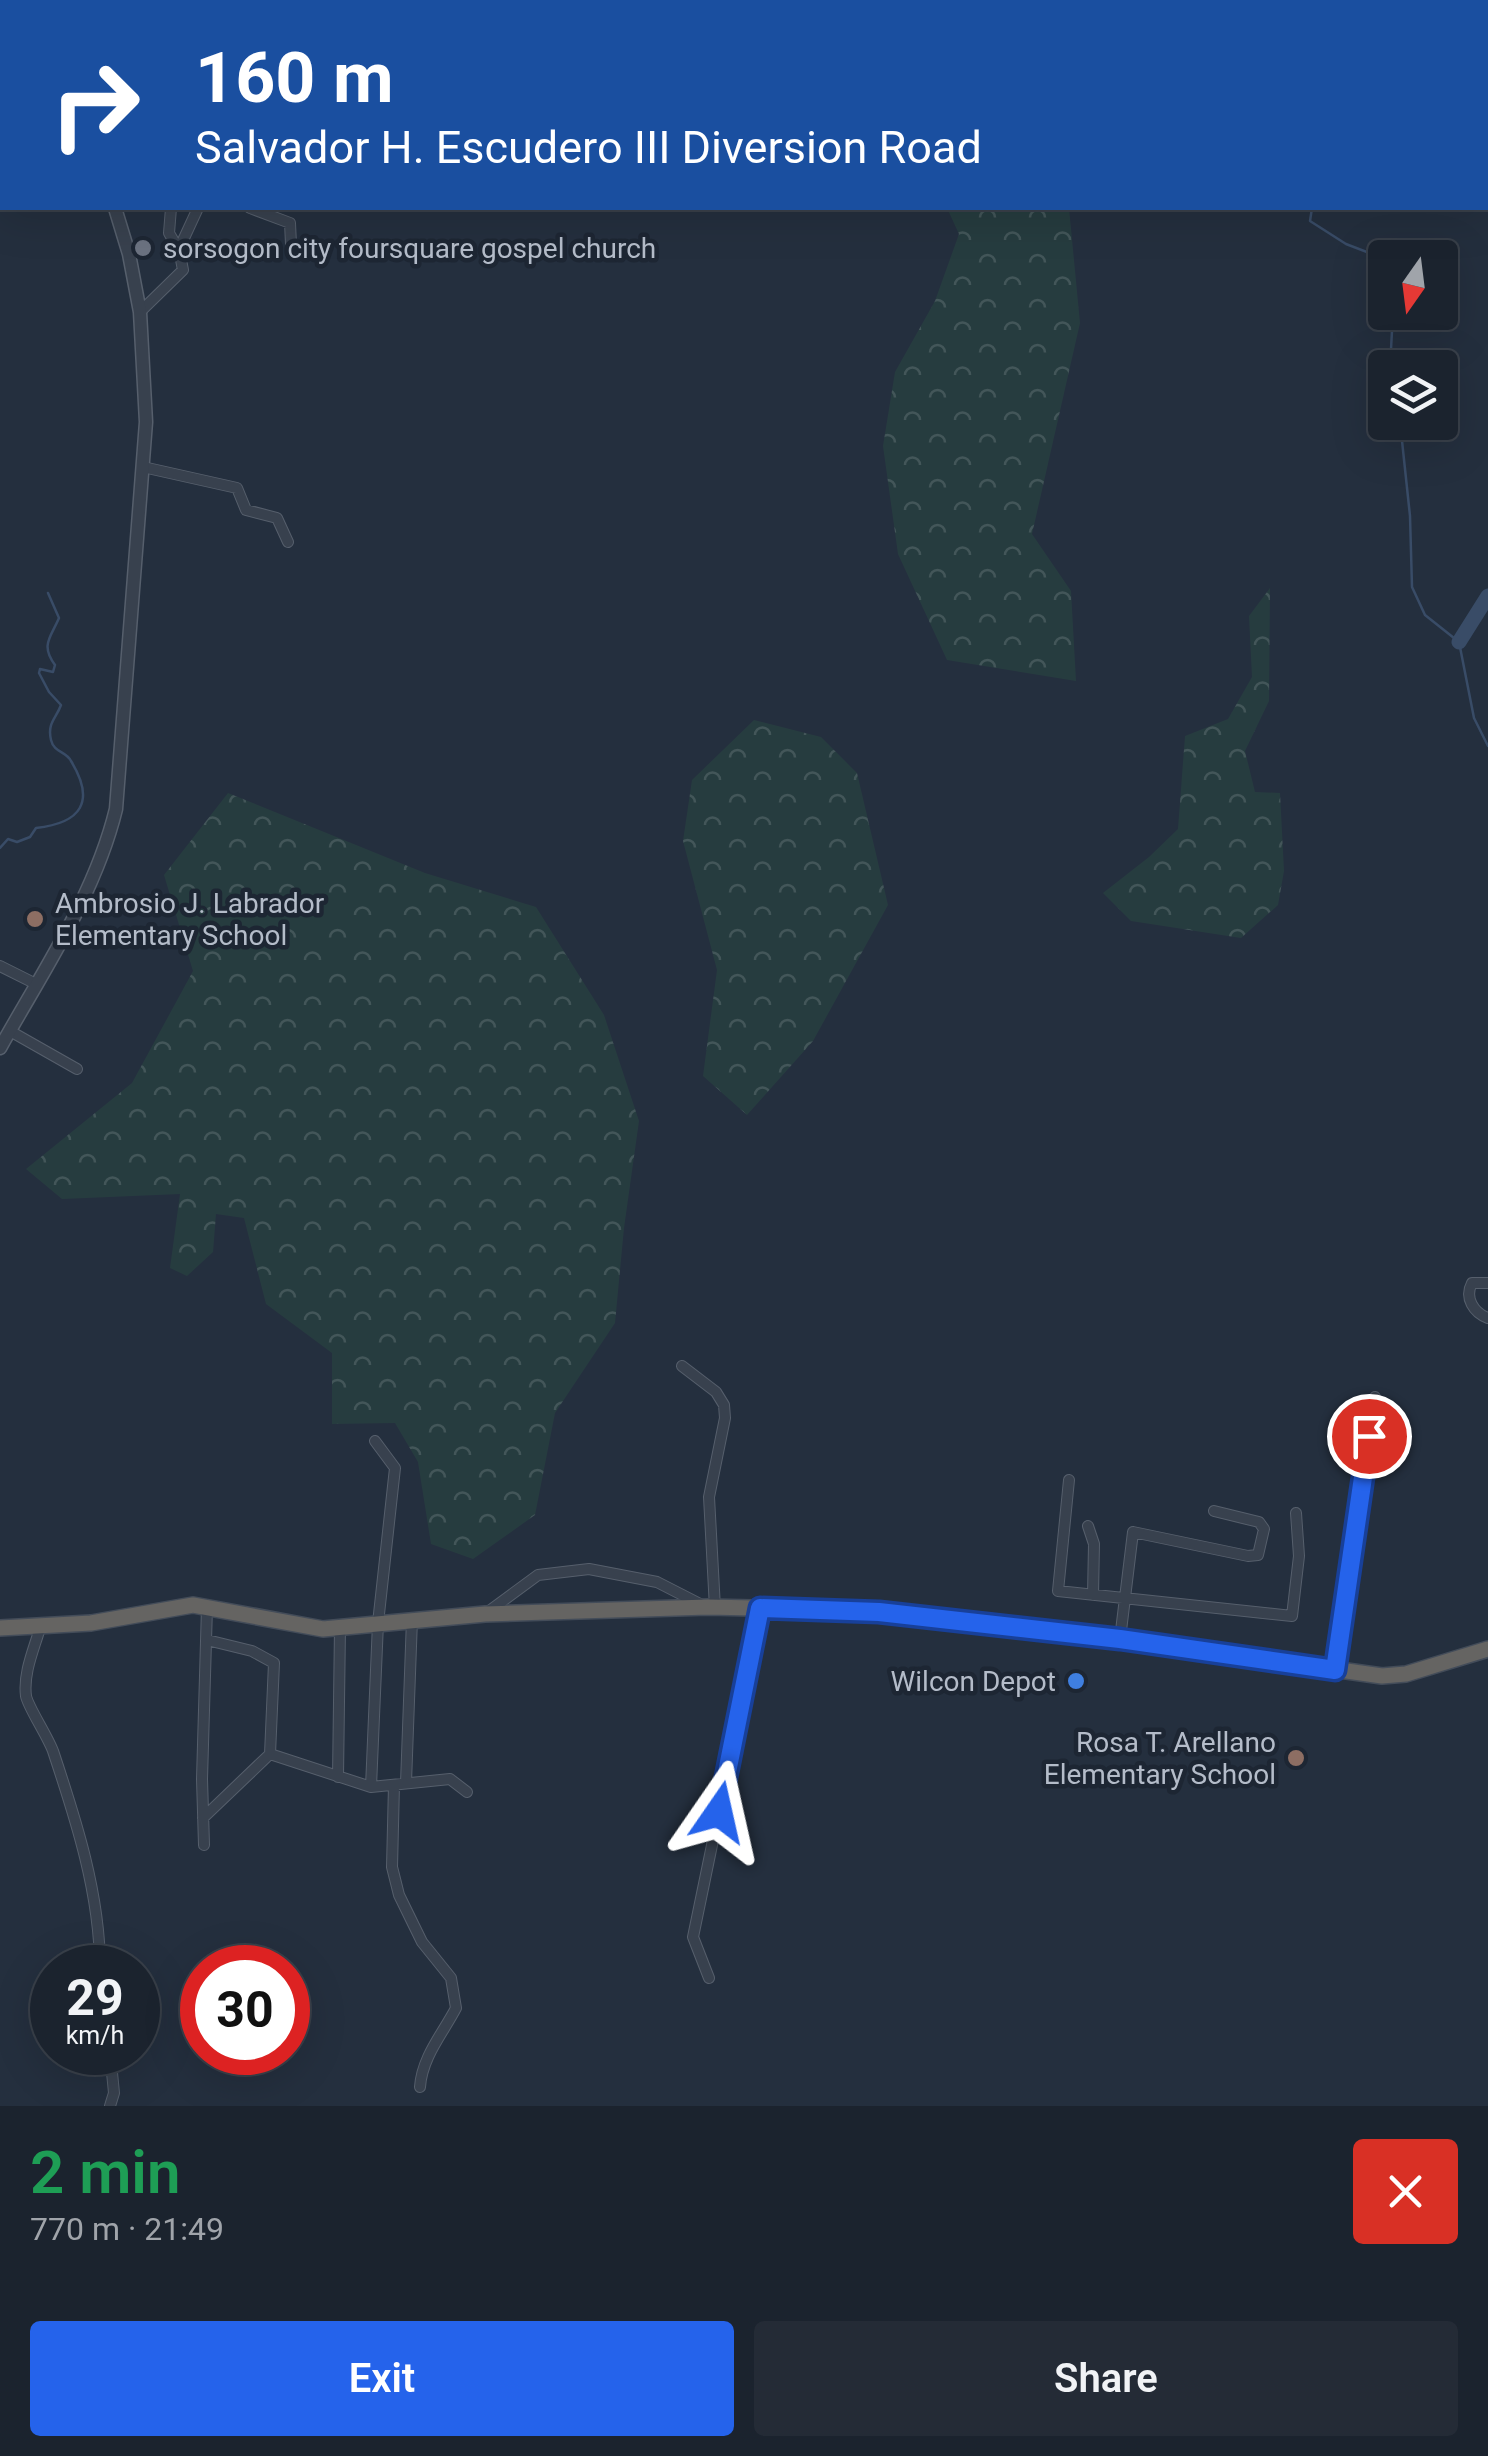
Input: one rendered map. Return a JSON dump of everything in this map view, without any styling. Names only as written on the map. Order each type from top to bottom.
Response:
[{"type":"highway","points":[[0,1628],[112,1620],[193,1605],[323,1629],[485,1614],[760,1608],[879,1612],[1120,1639],[1382,1676],[1406,1674],[1488,1648]]},
{"type":"street","points":[[0,1048],[87,892],[108,842],[116,809],[146,422],[140,312],[116,210]]},
{"type":"street","points":[[140,312],[182,270],[180,252],[169,234],[171,210]]},
{"type":"street","points":[[180,252],[197,210]]},
{"type":"street","points":[[255,210],[290,223],[291,244]]},
{"type":"street","points":[[143,467],[237,488],[246,510],[277,518],[288,542]]},
{"type":"street","points":[[0,966],[36,984]]},
{"type":"street","points":[[10,1031],[76,1069]]},
{"type":"street","points":[[1488,1283],[1472,1283],[1469,1288],[1476,1312],[1488,1318]]},
{"type":"street","points":[[485,1614],[538,1575],[589,1568],[658,1582],[711,1608],[709,1497],[725,1418],[724,1404],[716,1392],[682,1366]]},
{"type":"street","points":[[1335,1670],[1375,1396]]},
{"type":"street","points":[[371,1787],[378,1623],[395,1468],[375,1441]]},
{"type":"street","points":[[1069,1480],[1058,1591],[1292,1616],[1298,1556],[1296,1513]]},
{"type":"street","points":[[1120,1639],[1134,1532],[1248,1556],[1258,1554],[1264,1529],[1259,1522],[1214,1511]]},
{"type":"street","points":[[1088,1526],[1094,1544],[1094,1596]]},
{"type":"street","points":[[204,1845],[207,1607]]},
{"type":"street","points":[[709,1978],[694,1936],[760,1608]]},
{"type":"street","points":[[412,1619],[392,1867],[399,1896],[422,1942],[450,1978],[456,2008],[427,2057],[420,2087]]},
{"type":"street","points":[[338,1776],[340,1627]]},
{"type":"street","points":[[40,1628],[29,1663],[26,1700],[44,1727],[53,1751],[94,1890],[98,1945]]},
{"type":"street","points":[[203,1818],[270,1754],[274,1664],[252,1651],[208,1640]]},
{"type":"street","points":[[270,1754],[371,1787],[450,1779],[467,1792]]},
{"type":"street","points":[[110,2106],[114,2093],[112,2075]]},
{"type":"green space","points":[[948,210],[1069,210],[1080,323],[1032,534],[1071,591],[1076,681],[947,660],[898,554],[883,446],[895,372],[935,301],[959,234]]},
{"type":"green space","points":[[1270,588],[1269,701],[1245,751],[1255,792],[1280,793],[1284,871],[1278,905],[1241,938],[1131,921],[1103,893],[1178,829],[1185,736],[1228,719],[1252,677],[1249,616]]},
{"type":"green space","points":[[754,720],[821,737],[857,773],[888,905],[813,1041],[747,1115],[703,1076],[717,970],[683,841],[692,780]]},
{"type":"green space","points":[[228,793],[425,873],[536,907],[604,1015],[639,1121],[615,1323],[555,1413],[535,1515],[473,1559],[431,1544],[418,1462],[395,1423],[332,1424],[332,1353],[266,1304],[244,1218],[216,1214],[213,1252],[187,1276],[170,1268],[180,1194],[62,1199],[26,1169],[132,1083],[193,971],[164,875]]},
{"type":"waterway","points":[[1312,210],[1310,221],[1346,244],[1368,252]]},
{"type":"waterway","points":[[1391,350],[1392,330]]},
{"type":"waterway","points":[[1402,440],[1412,587],[1425,615],[1459,642],[1474,718],[1488,746]]},
{"type":"waterway","points":[[0,848],[8,839],[17,842],[30,837],[36,828],[64,821],[80,808],[83,799],[79,775],[51,740],[51,725],[61,705],[39,673],[40,669],[53,672],[55,665],[48,646],[59,618],[48,593]]},
{"type":"waterway","points":[[1459,642],[1488,596]]},
{"type":"place","name":"sorsogon city foursquare gospel church","points":[[143,248]]},
{"type":"place","name":"Ambrosio J. Labrador Elementary School","points":[[35,919]]},
{"type":"place","name":"Wilcon Depot","points":[[1076,1681]]},
{"type":"place","name":"Rosa T. Arellano Elementary School","points":[[1296,1758]]},
{"type":"route","points":[[719,1812],[760,1608],[879,1612],[1120,1639],[1335,1670],[1369,1436]]}]
